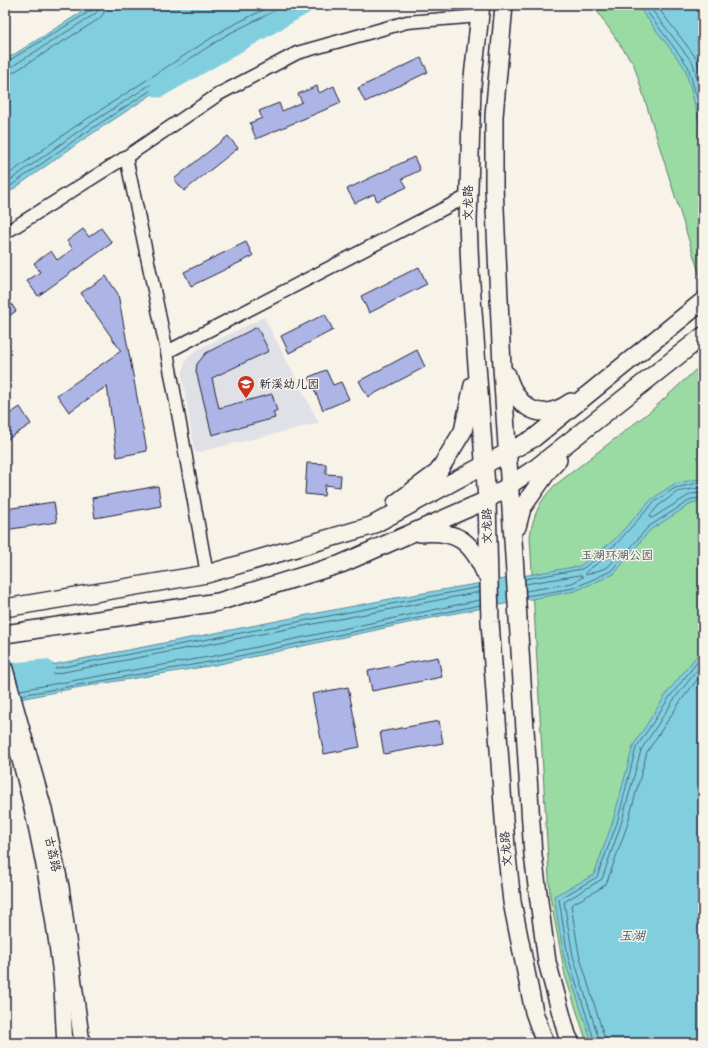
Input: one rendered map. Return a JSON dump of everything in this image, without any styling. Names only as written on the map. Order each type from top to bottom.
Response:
[{"type":"main road","name":"文龙路","points":[[504,5],[494,116],[494,186],[502,357],[533,855],[547,962],[567,1035],[571,1043]]},
{"type":"main road","name":"文龙路","points":[[481,11],[472,86],[468,196],[470,271],[487,500],[488,581],[505,840],[512,902],[534,1012],[545,1043]]},
{"type":"main road","points":[[5,608],[207,574],[371,526],[485,466],[534,438],[703,301]]},
{"type":"main road","points":[[5,634],[218,602],[340,564],[487,500],[537,467],[703,336]]},
{"type":"main road","points":[[502,357],[510,386],[518,401],[534,411],[541,413],[565,406],[633,358]]},
{"type":"main road","points":[[334,537],[392,507],[438,472],[463,431],[477,369]]},
{"type":"main road","points":[[513,543],[522,508],[548,471],[599,418]]},
{"type":"main road","points":[[409,534],[435,532],[453,535],[467,543],[477,554],[488,581]]},
{"type":"street","points":[[5,233],[126,157],[219,94],[297,53],[407,22],[481,11]]},
{"type":"street","points":[[126,157],[167,352],[207,574]]},
{"type":"street","points":[[167,352],[468,196]]},
{"type":"street","name":"古荔路","points":[[5,669],[22,723],[44,809],[61,887],[82,1043]]},
{"type":"street","name":"古荔路","points":[[5,707],[21,760],[40,841],[60,968],[65,1043]]},
{"type":"shaded area","name":"新溪幼儿园","points":[[264,317],[319,423],[195,453],[182,375],[186,360],[196,350]]},
{"type":"green space","points":[[593,5],[703,5],[703,277],[701,279],[634,65]]},
{"type":"green space","name":"玉湖环湖公园","points":[[703,363],[703,1043],[587,1043],[565,975],[550,896],[530,536],[538,509],[549,491],[554,486],[652,410]]},
{"type":"water","points":[[93,5],[307,5],[233,41],[81,141],[5,195],[5,60]]},
{"type":"water","points":[[637,5],[703,5],[703,135],[685,68]]},
{"type":"water","points":[[703,478],[703,502],[694,502],[650,530],[614,574],[575,591],[445,615],[215,665],[75,688],[5,702],[5,674],[395,598],[580,566],[613,541],[652,499],[674,484]]},
{"type":"water","name":"玉湖","points":[[703,648],[703,1043],[592,1043],[564,958],[554,896],[594,875],[613,821],[633,746],[667,693]]},
{"type":"building","points":[[421,58],[428,72],[365,102],[358,88]]},
{"type":"building","points":[[317,86],[319,93],[334,86],[341,103],[256,139],[250,123],[262,118],[259,111],[279,103],[282,111],[302,102],[298,94]]},
{"type":"building","points":[[228,136],[238,148],[184,191],[174,179]]},
{"type":"building","points":[[414,157],[420,170],[402,179],[407,187],[377,201],[374,194],[355,203],[347,189]]},
{"type":"building","points":[[101,228],[112,243],[38,296],[27,281],[40,272],[34,263],[51,251],[57,260],[73,249],[67,241],[83,229],[89,237]]},
{"type":"building","points":[[246,242],[253,256],[191,286],[184,272]]},
{"type":"building","points":[[419,267],[427,284],[369,313],[361,296]]},
{"type":"building","points":[[106,276],[118,294],[147,451],[117,457],[107,386],[69,412],[57,395],[121,351],[81,293]]},
{"type":"building","points":[[5,294],[16,311],[5,319]]},
{"type":"building","points":[[325,314],[333,330],[289,353],[281,336]]},
{"type":"building","points":[[257,327],[269,351],[212,378],[219,408],[272,394],[277,411],[273,412],[275,418],[212,435],[196,371],[197,364],[206,353]]},
{"type":"building","points":[[417,350],[425,367],[368,397],[359,381]]},
{"type":"building","points":[[326,370],[333,385],[341,382],[349,399],[323,410],[309,377]]},
{"type":"building","points":[[20,407],[31,424],[5,441],[5,417]]},
{"type":"building","points":[[307,463],[326,464],[326,474],[341,475],[340,487],[325,485],[324,496],[305,494]]},
{"type":"building","points":[[158,486],[161,506],[95,518],[92,498]]},
{"type":"building","points":[[54,502],[57,522],[5,530],[5,509]]},
{"type":"building","points":[[438,657],[442,677],[372,691],[368,671]]},
{"type":"building","points":[[348,687],[360,747],[324,754],[312,694]]},
{"type":"building","points":[[439,721],[443,743],[384,754],[380,732]]},
{"type":"waterway","points":[[159,88],[304,5]]},
{"type":"waterway","points":[[5,673],[45,669]]},
{"type":"place","name":"新溪幼儿园","points":[[246,399]]}]
